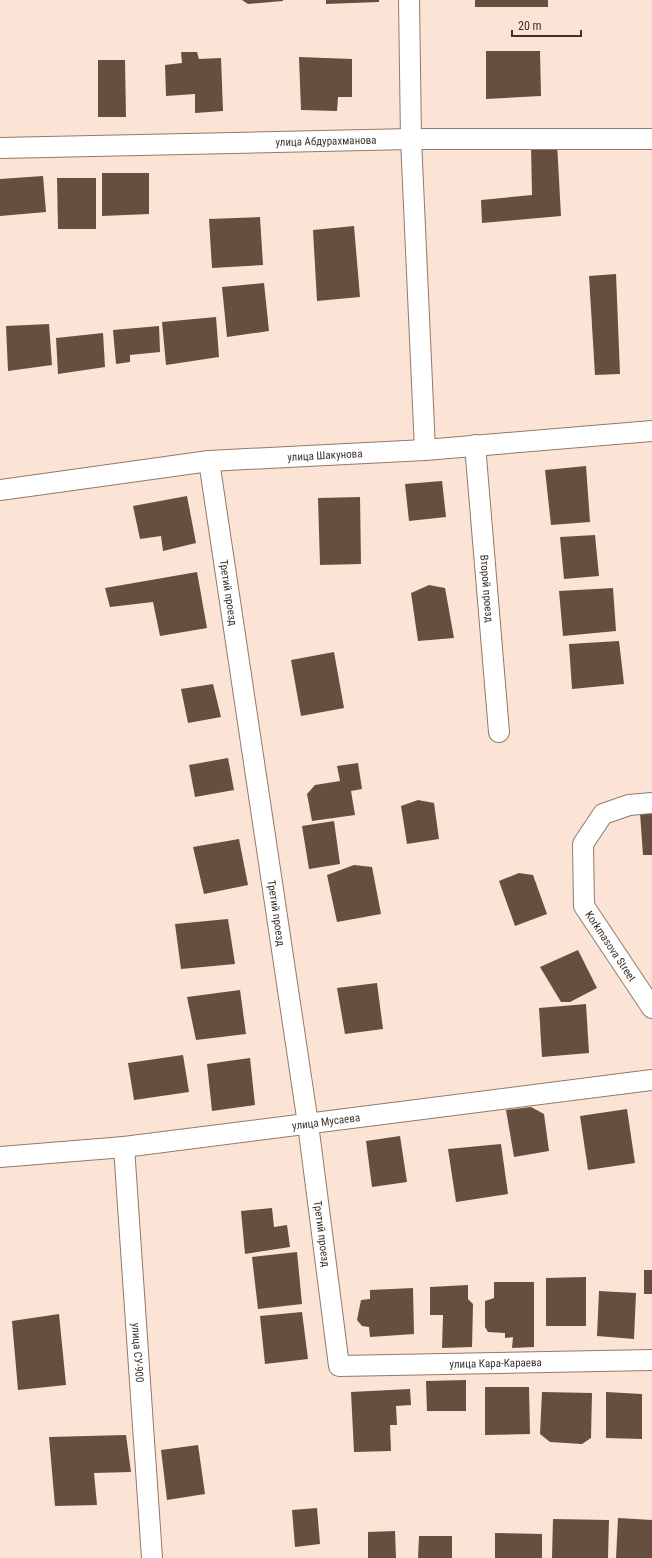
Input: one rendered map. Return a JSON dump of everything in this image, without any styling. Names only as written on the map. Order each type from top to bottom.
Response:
[{"type":"street","points":[[409,0],[411,139],[425,450]]},
{"type":"street","name":"улица Абдурахманова","points":[[0,148],[411,139],[652,139]]},
{"type":"street","name":"улица Шакунова","points":[[0,490],[209,460],[425,450],[652,431]]},
{"type":"street","name":"Второй проезд","points":[[476,445],[499,732]]},
{"type":"street","name":"Третий проезд","points":[[209,460],[308,1124],[339,1366]]},
{"type":"street","name":"Korkmasova Street","points":[[652,804],[629,805],[603,814],[583,844],[584,906],[652,1008]]},
{"type":"street","name":"улица Мусаева","points":[[0,1157],[124,1147],[652,1080]]},
{"type":"street","name":"улица СУ-900","points":[[124,1147],[152,1558]]},
{"type":"street","name":"улица Кара-Караева","points":[[339,1366],[652,1360]]},
{"type":"building","points":[[242,0],[283,0],[283,1],[248,4]]},
{"type":"building","points":[[326,0],[379,0],[379,2],[326,4]]},
{"type":"building","points":[[475,0],[548,0],[548,7],[475,7]]},
{"type":"building","points":[[486,51],[540,51],[541,96],[486,99]]},
{"type":"building","points":[[181,52],[197,52],[199,59],[221,58],[223,111],[195,113],[195,94],[166,96],[165,65],[182,63]]},
{"type":"building","points":[[299,57],[352,59],[352,97],[338,97],[337,111],[301,110]]},
{"type":"building","points":[[98,60],[125,60],[126,117],[98,117]]},
{"type":"building","points":[[557,143],[561,216],[482,223],[481,200],[532,195],[531,146]]},
{"type":"building","points":[[102,173],[149,173],[149,214],[102,216]]},
{"type":"building","points":[[43,176],[46,212],[0,216],[0,179]]},
{"type":"building","points":[[57,178],[96,178],[96,229],[58,229]]},
{"type":"building","points":[[260,217],[263,265],[212,268],[209,219]]},
{"type":"building","points":[[354,226],[360,297],[317,301],[313,230]]},
{"type":"building","points":[[616,274],[620,374],[595,375],[589,276]]},
{"type":"building","points":[[264,283],[269,331],[227,337],[222,287]]},
{"type":"building","points":[[216,317],[219,357],[166,365],[162,322]]},
{"type":"building","points":[[49,324],[52,365],[8,371],[6,326]]},
{"type":"building","points":[[159,326],[160,352],[130,355],[130,362],[116,364],[113,330]]},
{"type":"building","points":[[103,333],[105,367],[58,374],[56,338]]},
{"type":"building","points":[[586,466],[590,522],[551,525],[545,470]]},
{"type":"building","points":[[442,481],[446,517],[409,521],[405,484]]},
{"type":"building","points":[[187,496],[196,543],[163,551],[161,536],[140,539],[133,506]]},
{"type":"building","points":[[360,497],[361,564],[320,565],[318,498]]},
{"type":"building","points":[[595,535],[599,576],[564,579],[560,537]]},
{"type":"building","points":[[197,572],[207,628],[160,636],[153,602],[110,607],[105,588]]},
{"type":"building","points":[[429,585],[445,588],[454,638],[418,641],[411,593]]},
{"type":"building","points":[[613,588],[616,631],[563,636],[559,591]]},
{"type":"building","points":[[619,641],[624,684],[572,689],[569,644]]},
{"type":"building","points":[[334,652],[344,708],[301,716],[291,660]]},
{"type":"building","points":[[213,684],[221,717],[188,723],[181,689]]},
{"type":"building","points":[[228,758],[234,790],[195,797],[189,765]]},
{"type":"building","points":[[358,763],[362,789],[351,791],[355,815],[312,821],[307,794],[315,785],[340,781],[337,766]]},
{"type":"building","points":[[418,800],[434,803],[439,839],[407,844],[401,806]]},
{"type":"building","points":[[652,812],[652,855],[643,855],[640,813]]},
{"type":"building","points":[[334,821],[340,864],[309,869],[302,826]]},
{"type":"building","points":[[239,839],[248,885],[204,894],[193,847]]},
{"type":"building","points":[[354,865],[372,867],[381,914],[337,922],[327,875]]},
{"type":"building","points":[[519,873],[533,875],[547,914],[515,926],[499,881]]},
{"type":"building","points":[[228,919],[235,964],[181,969],[175,924]]},
{"type":"building","points":[[578,950],[597,988],[570,1002],[561,1002],[540,967]]},
{"type":"building","points":[[377,983],[383,1029],[345,1034],[337,988]]},
{"type":"building","points":[[240,990],[246,1034],[196,1040],[187,997]]},
{"type":"building","points":[[586,1004],[589,1053],[542,1057],[539,1008]]},
{"type":"building","points":[[183,1055],[189,1092],[134,1100],[128,1063]]},
{"type":"building","points":[[250,1058],[255,1105],[212,1111],[207,1064]]},
{"type":"building","points":[[531,1107],[544,1114],[549,1151],[514,1157],[506,1110]]},
{"type":"building","points":[[627,1109],[635,1163],[588,1170],[580,1116]]},
{"type":"building","points":[[400,1136],[407,1182],[372,1187],[366,1141]]},
{"type":"building","points":[[501,1144],[508,1194],[456,1202],[448,1149]]},
{"type":"building","points":[[272,1208],[274,1227],[287,1225],[290,1247],[245,1254],[241,1211]]},
{"type":"building","points":[[297,1252],[302,1304],[258,1309],[252,1257]]},
{"type":"building","points":[[644,1270],[652,1270],[652,1294],[644,1294]]},
{"type":"building","points":[[586,1277],[586,1326],[546,1326],[546,1278]]},
{"type":"building","points":[[494,1282],[534,1282],[534,1347],[512,1348],[513,1337],[505,1338],[505,1333],[488,1332],[485,1327],[485,1301],[494,1298]]},
{"type":"building","points":[[468,1285],[468,1299],[473,1304],[472,1347],[442,1348],[443,1315],[430,1315],[430,1287]]},
{"type":"building","points":[[413,1288],[414,1334],[370,1337],[369,1327],[362,1326],[357,1320],[361,1300],[370,1299],[370,1290]]},
{"type":"building","points":[[599,1291],[636,1293],[634,1339],[597,1336]]},
{"type":"building","points":[[302,1312],[308,1359],[265,1364],[260,1316]]},
{"type":"building","points":[[59,1314],[66,1385],[18,1390],[12,1321]]},
{"type":"building","points":[[466,1380],[466,1411],[427,1411],[426,1381]]},
{"type":"building","points":[[485,1387],[529,1387],[530,1434],[485,1435]]},
{"type":"building","points":[[410,1389],[411,1405],[396,1406],[397,1425],[390,1425],[391,1451],[354,1452],[351,1392]]},
{"type":"building","points":[[542,1392],[592,1393],[591,1438],[582,1444],[550,1442],[540,1434]]},
{"type":"building","points":[[606,1392],[642,1394],[642,1439],[606,1438]]},
{"type":"building","points":[[126,1435],[131,1472],[94,1473],[97,1505],[55,1506],[49,1437]]},
{"type":"building","points":[[198,1445],[205,1494],[167,1500],[161,1450]]},
{"type":"building","points":[[317,1508],[320,1544],[295,1547],[292,1510]]},
{"type":"building","points":[[618,1518],[652,1520],[652,1558],[616,1558]]},
{"type":"building","points":[[553,1519],[609,1520],[608,1558],[552,1558]]},
{"type":"building","points":[[395,1531],[396,1558],[368,1558],[368,1532]]},
{"type":"building","points":[[495,1533],[542,1534],[542,1558],[495,1558]]},
{"type":"building","points":[[419,1536],[452,1536],[452,1558],[418,1558]]}]
